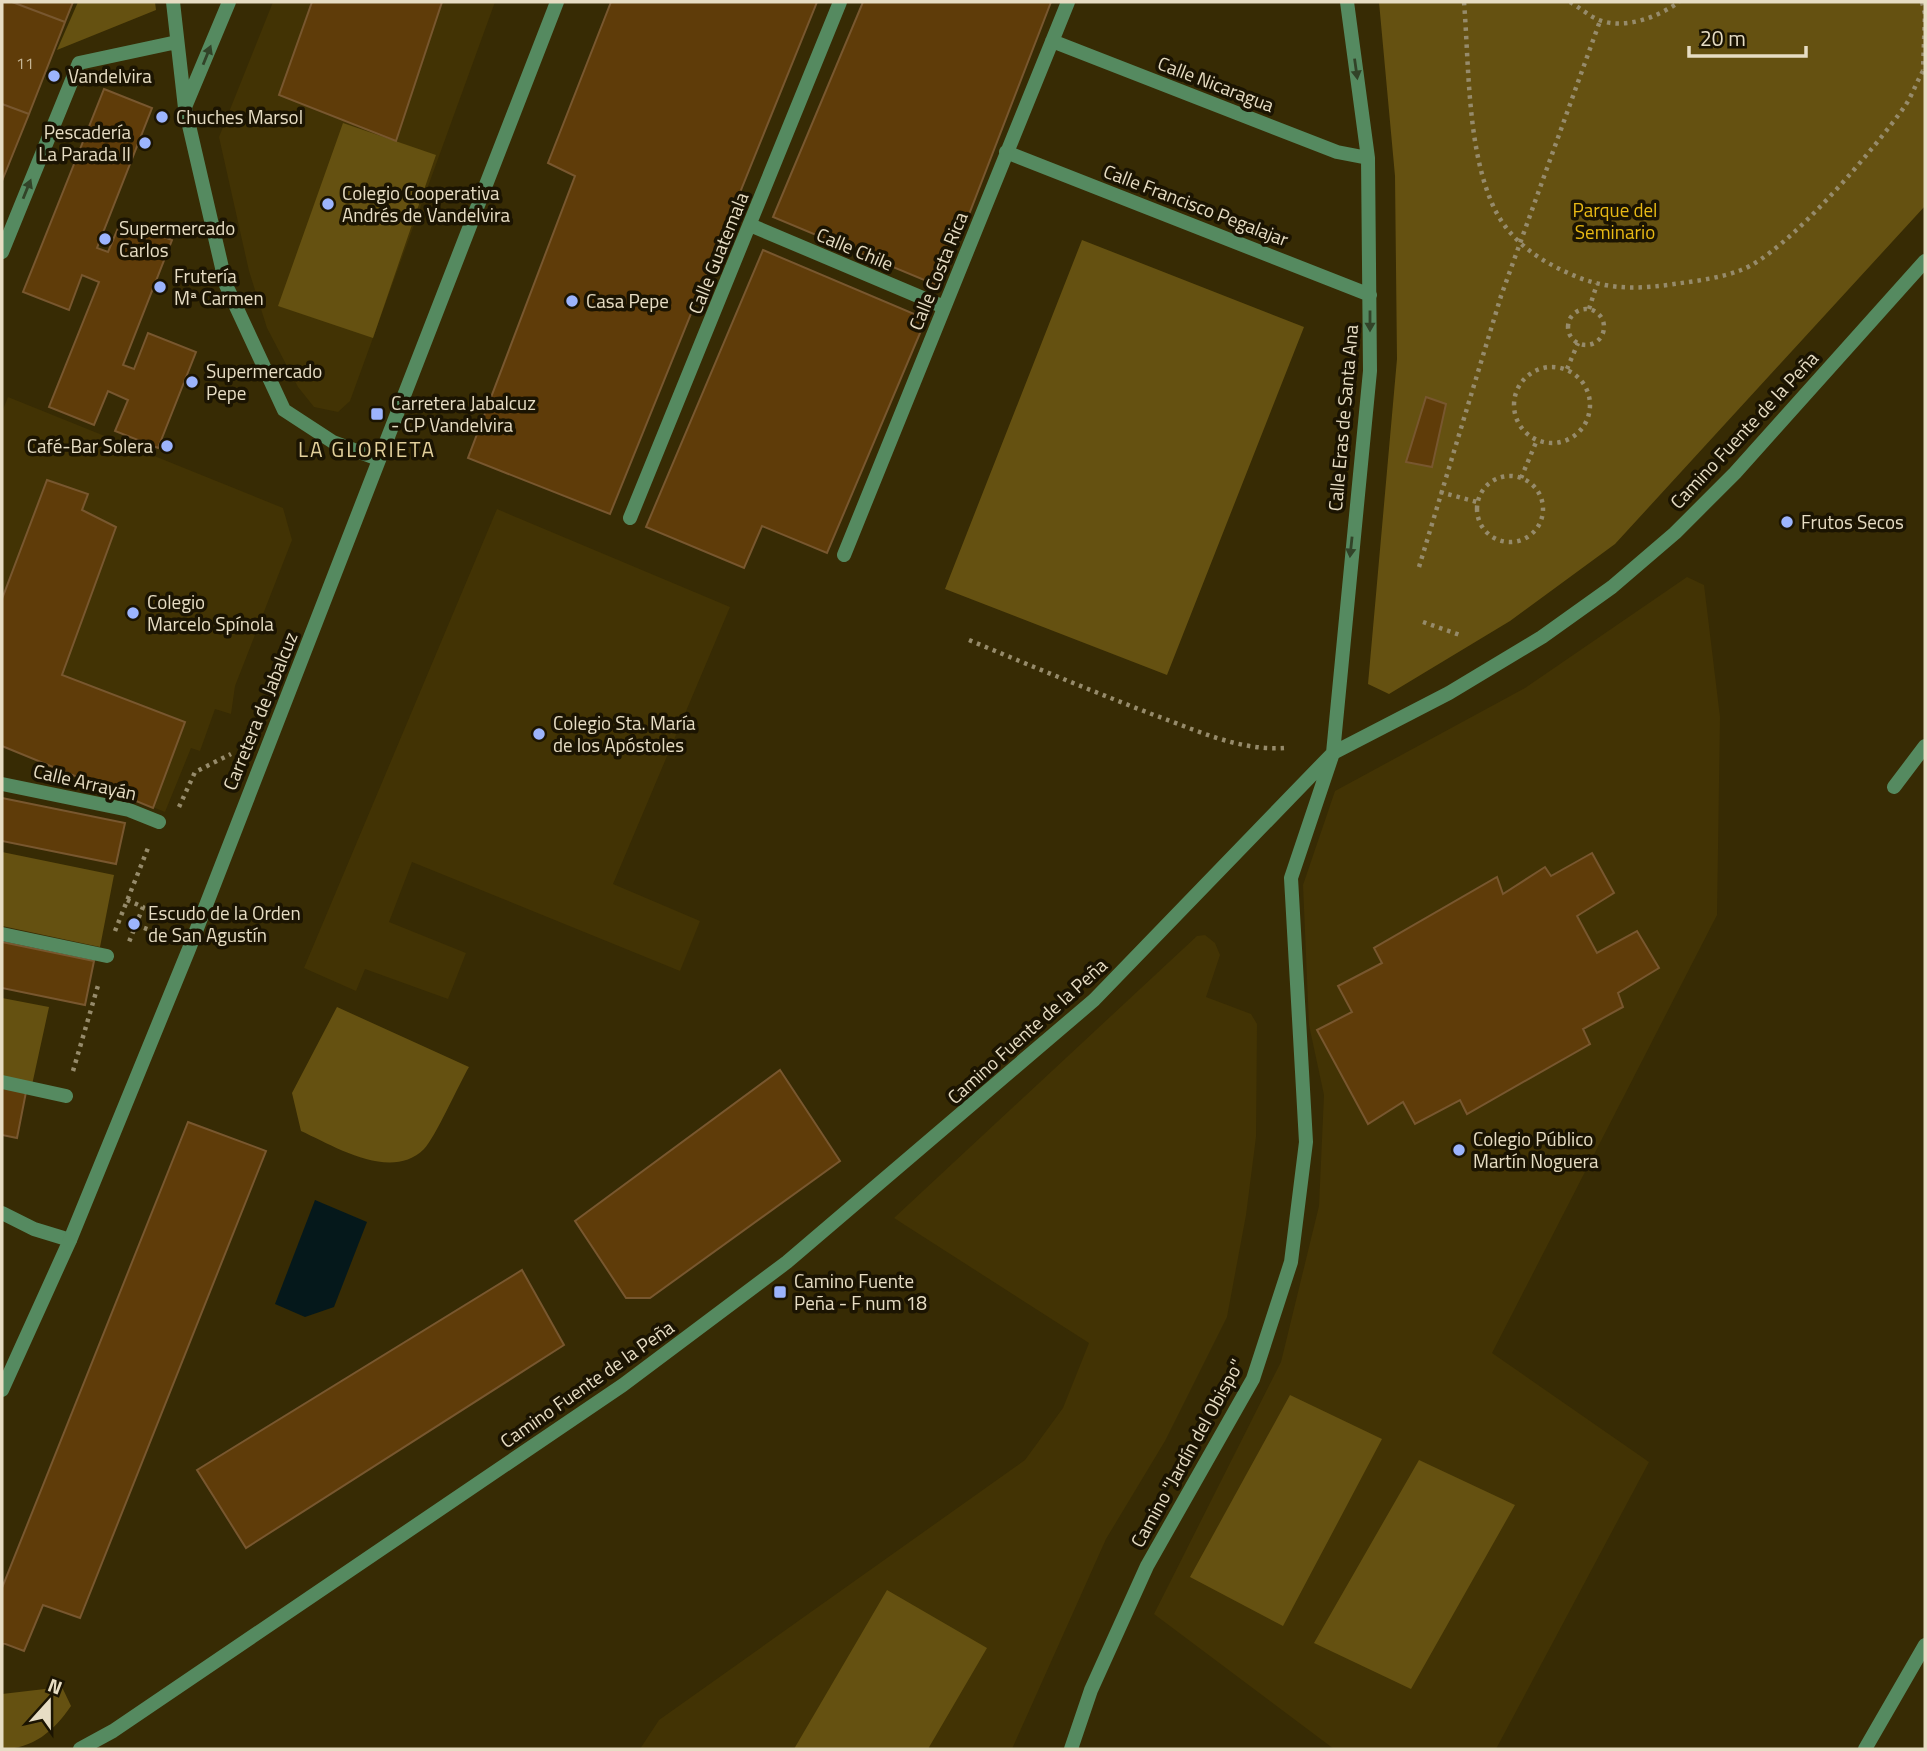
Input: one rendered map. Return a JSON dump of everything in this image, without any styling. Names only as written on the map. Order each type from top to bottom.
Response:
[{"type":"street","points":[[173,2],[185,108],[226,285],[284,410],[333,442],[378,459]]},
{"type":"street","points":[[185,108],[229,2]]},
{"type":"street","name":"Carretera de Jabalcuz","points":[[2,1390],[70,1240],[189,949],[557,2]]},
{"type":"street","name":"Calle Guatemala","points":[[630,517],[840,2]]},
{"type":"street","name":"Calle Costa Rica","points":[[844,555],[1068,2]]},
{"type":"street","name":"Calle Eras de Santa Ana","points":[[1333,753],[1370,371],[1368,159],[1347,2]]},
{"type":"street","name":"Calle Nicaragua","points":[[1052,41],[1337,152],[1368,159]]},
{"type":"street","points":[[2,252],[79,63],[177,42]]},
{"type":"street","name":"Calle Francisco Pegalajar","points":[[1006,152],[1370,295]]},
{"type":"street","name":"Calle Chile","points":[[750,225],[944,307]]},
{"type":"street","name":"Camino Fuente de la Peña","points":[[80,1749],[113,1731],[623,1385],[787,1262],[1094,1000],[1333,753],[1465,684],[1542,636],[1612,587],[1735,473],[1925,261]]},
{"type":"street","points":[[1894,787],[1925,746]]},
{"type":"street","name":"Camino \"Jardín del Obispo\"","points":[[1070,1749],[1091,1690],[1147,1566],[1253,1378],[1291,1262],[1306,1142],[1291,878],[1333,753]]},
{"type":"street","name":"Calle Arrayán","points":[[2,784],[129,810],[159,822]]},
{"type":"street","points":[[2,934],[107,956]]},
{"type":"street","points":[[2,1082],[66,1096]]},
{"type":"street","points":[[2,1213],[34,1229],[70,1240]]},
{"type":"street","points":[[1865,1749],[1925,1645]]},
{"type":"path","points":[[1464,2],[1470,94],[1479,156],[1491,202],[1520,246],[1571,274],[1597,284],[1622,289],[1654,287],[1744,270],[1790,236],[1861,163],[1906,104],[1924,70],[1925,14],[1922,2]]},
{"type":"path","points":[[1570,2],[1600,20],[1631,22],[1662,15],[1679,2]]},
{"type":"path","points":[[1419,567],[1472,384],[1600,20]]},
{"type":"path","points":[[1589,309],[1597,284]]},
{"type":"path","points":[[1589,309],[1602,320],[1603,332],[1596,342],[1578,343],[1570,335],[1570,318],[1578,310],[1589,309]]},
{"type":"path","points":[[1567,369],[1578,343]]},
{"type":"path","points":[[1538,369],[1567,369],[1587,388],[1590,411],[1587,422],[1571,439],[1548,443],[1537,440],[1520,425],[1515,415],[1515,393],[1520,383],[1538,369]]},
{"type":"path","points":[[1521,478],[1537,440]]},
{"type":"path","points":[[1499,477],[1521,478],[1538,491],[1544,511],[1535,531],[1527,538],[1506,542],[1487,533],[1476,513],[1477,502],[1481,491],[1499,477]]},
{"type":"path","points":[[1440,492],[1477,502]]},
{"type":"path","points":[[1423,622],[1460,635]]},
{"type":"path","points":[[970,640],[1073,684],[1205,733],[1258,750],[1283,748]]},
{"type":"path","points":[[175,816],[195,772],[231,754]]},
{"type":"path","points":[[127,900],[143,907],[128,945]]},
{"type":"path","points":[[136,925],[161,934]]},
{"type":"shaded area","name":"Colegio Cooperativa Andrés de Vandelvira","points":[[273,2],[495,2],[350,401],[338,412],[314,407],[298,387],[267,328],[249,271],[219,137]]},
{"type":"shaded area","name":"Colegio Marcelo Spínola","points":[[8,397],[283,508],[292,540],[235,686],[231,714],[215,709],[200,751],[191,748],[165,812],[2,746],[2,412]]},
{"type":"shaded area","name":"Colegio Sta. María de los Apóstoles","points":[[497,509],[730,607],[613,884],[700,921],[680,971],[412,862],[389,922],[466,953],[448,999],[365,969],[356,991],[304,968]]},
{"type":"shaded area","name":"Colegio Público Martín Noguera","points":[[1687,577],[1704,585],[1720,717],[1717,915],[1492,1353],[1649,1462],[1496,1749],[1334,1749],[1154,1614],[1281,1362],[1319,1206],[1324,1095],[1309,1025],[1303,885],[1335,791],[1525,688]]},
{"type":"shaded area","points":[[1205,935],[1215,943],[1220,955],[1206,997],[1251,1014],[1257,1024],[1256,1137],[1246,1215],[1227,1317],[1165,1441],[1106,1539],[1012,1749],[640,1749],[659,1720],[1025,1460],[1063,1408],[1089,1343],[894,1218],[1197,936]]},
{"type":"shaded area","points":[[315,1200],[367,1222],[334,1307],[305,1317],[275,1304]]},
{"type":"green space","points":[[78,2],[155,2],[156,10],[57,50]]},
{"type":"green space","name":"Parque del Seminario","points":[[1379,2],[1925,2],[1925,206],[1615,544],[1510,621],[1389,694],[1368,684],[1397,359],[1395,176]]},
{"type":"green space","points":[[343,123],[436,155],[373,338],[278,306]]},
{"type":"green space","points":[[1082,240],[1304,327],[1167,675],[945,589]]},
{"type":"green space","points":[[2,852],[114,875],[100,947],[2,926]]},
{"type":"green space","points":[[2,998],[49,1007],[32,1085],[2,1078]]},
{"type":"green space","points":[[337,1007],[469,1067],[429,1143],[411,1158],[396,1162],[379,1162],[362,1158],[301,1131],[292,1093]]},
{"type":"green space","points":[[1290,1395],[1382,1439],[1283,1626],[1190,1577]]},
{"type":"green space","points":[[1419,1460],[1515,1505],[1411,1689],[1314,1643]]},
{"type":"green space","points":[[887,1590],[987,1648],[928,1749],[794,1749]]},
{"type":"green space","points":[[62,1687],[71,1706],[50,1731],[23,1746],[2,1749],[2,1694]]},
{"type":"building","points":[[2,2],[12,2],[65,22],[29,114],[2,104]]},
{"type":"building","points":[[12,2],[73,2],[65,22]]},
{"type":"building","points":[[312,2],[442,2],[396,141],[279,95]]},
{"type":"building","points":[[611,2],[817,2],[610,514],[468,458],[575,176],[548,163]]},
{"type":"building","points":[[863,2],[1051,2],[941,287],[773,217]]},
{"type":"building","points":[[104,89],[152,108],[97,248],[108,252],[121,221],[172,240],[123,365],[134,369],[148,333],[196,352],[158,448],[115,431],[128,400],[108,391],[94,425],[49,407],[99,282],[82,275],[69,310],[23,292]]},
{"type":"building","points":[[2,104],[29,114],[2,181]]},
{"type":"building","points":[[763,250],[926,319],[827,553],[762,526],[744,568],[646,527]]},
{"type":"building","points":[[1426,397],[1446,404],[1432,467],[1406,462]]},
{"type":"building","points":[[47,480],[88,494],[82,510],[116,527],[62,675],[185,722],[153,808],[2,746],[2,599]]},
{"type":"building","points":[[2,798],[125,823],[116,864],[2,841]]},
{"type":"building","points":[[1592,853],[1614,893],[1577,916],[1597,953],[1637,931],[1659,968],[1618,993],[1623,1007],[1583,1029],[1590,1044],[1467,1114],[1460,1100],[1415,1124],[1403,1102],[1368,1124],[1317,1030],[1352,1012],[1338,986],[1382,963],[1374,948],[1497,877],[1503,894],[1545,867],[1551,876]]},
{"type":"building","points":[[2,942],[94,961],[85,1005],[2,988]]},
{"type":"building","points":[[780,1070],[840,1161],[650,1298],[626,1298],[575,1221]]},
{"type":"building","points":[[2,1087],[26,1092],[17,1138],[2,1135]]},
{"type":"building","points":[[188,1122],[266,1151],[80,1618],[43,1605],[24,1651],[3,1643],[2,1648],[2,1588]]},
{"type":"building","points":[[522,1270],[564,1345],[246,1548],[197,1470]]},
{"type":"place","name":"Vandelvira","points":[[54,76]]},
{"type":"place","name":"Chuches Marsol","points":[[162,117]]},
{"type":"place","name":"Pescadería La Parada II","points":[[145,143]]},
{"type":"place","name":"Colegio Cooperativa Andrés de Vandelvira","points":[[328,204]]},
{"type":"place","name":"Supermercado Carlos","points":[[105,239]]},
{"type":"place","name":"Frutería Mª Carmen","points":[[160,287]]},
{"type":"place","name":"Casa Pepe","points":[[572,301]]},
{"type":"place","name":"Supermercado Pepe","points":[[192,382]]},
{"type":"place","name":"Carretera Jabalcuz - CP Vandelvira","points":[[377,414]]},
{"type":"place","name":"Café-Bar Solera","points":[[167,446]]},
{"type":"place","name":"Frutos Secos","points":[[1787,522]]},
{"type":"place","name":"Colegio Marcelo Spínola","points":[[133,613]]},
{"type":"place","name":"Colegio Sta. María de los Apóstoles","points":[[539,734]]},
{"type":"place","name":"Escudo de la Orden de San Agustín","points":[[134,924]]},
{"type":"place","name":"Colegio Público Martín Noguera","points":[[1459,1150]]},
{"type":"place","name":"Camino Fuente Peña - F num 18","points":[[780,1292]]},
{"type":"district","name":"LA GLORIETA","points":[[367,450]]}]
